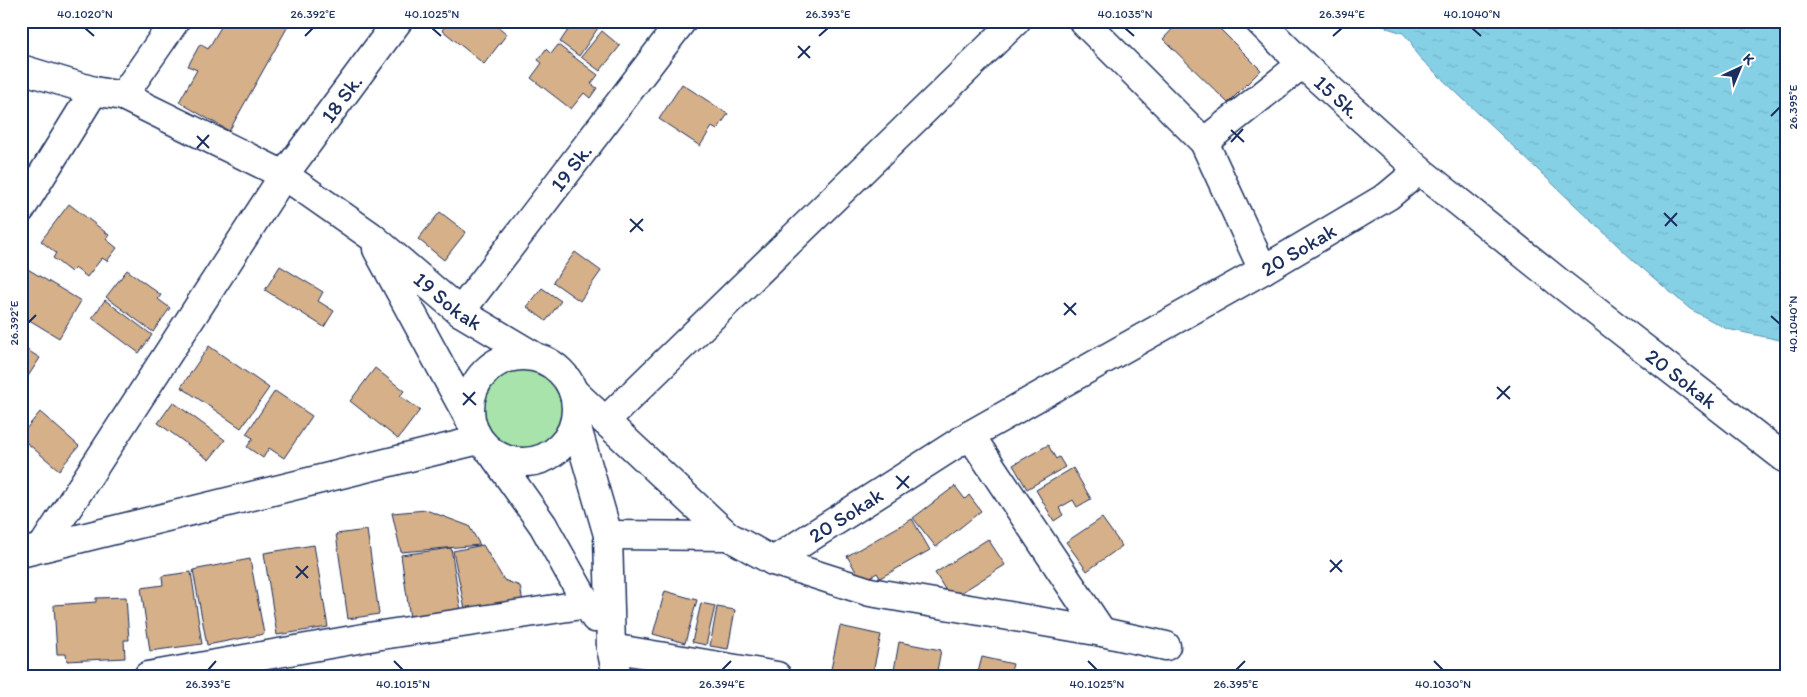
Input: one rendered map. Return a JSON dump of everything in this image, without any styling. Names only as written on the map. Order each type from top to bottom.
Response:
[{"type":"street","points":[[123,96],[175,21]]},
{"type":"street","name":"18 Sk.","points":[[32,550],[284,175],[398,21]]},
{"type":"street","name":"19 Sk.","points":[[460,312],[682,21]]},
{"type":"street","points":[[605,421],[1016,21]]},
{"type":"street","points":[[1083,21],[1204,142],[1262,270]]},
{"type":"street","name":"15 Sk.","points":[[1259,21],[1302,64],[1419,170]]},
{"type":"street","points":[[1204,142],[1302,64]]},
{"type":"street","name":"19 Sokak","points":[[21,69],[94,91],[123,96],[284,175],[371,236],[460,312],[534,356]]},
{"type":"street","points":[[21,209],[94,91]]},
{"type":"street","name":"20 Sokak","points":[[773,561],[970,436],[1388,196],[1419,170],[1561,284],[1786,459]]},
{"type":"street","points":[[371,236],[481,439],[544,525],[611,648]]},
{"type":"street","points":[[573,390],[576,408],[575,421],[569,436],[558,450],[543,459],[526,462],[509,461],[481,439],[469,404],[473,386],[484,371],[499,360],[516,355],[534,356],[551,363],[565,375],[573,390],[728,536],[773,561],[870,592],[1102,632],[1166,646]]},
{"type":"street","points":[[575,421],[608,535],[611,648],[617,676]]},
{"type":"street","points":[[970,436],[1102,632]]},
{"type":"street","points":[[32,550],[481,439]]},
{"type":"street","points":[[608,535],[728,536]]},
{"type":"street","points":[[148,676],[375,636],[588,604]]},
{"type":"street","points":[[611,648],[777,676]]},
{"type":"green space","points":[[522,368],[537,371],[550,380],[559,393],[562,408],[559,423],[550,436],[537,445],[522,448],[507,445],[494,436],[485,423],[482,408],[485,393],[494,380],[507,371]]},
{"type":"water","points":[[1378,21],[1786,21],[1786,344],[1780,340],[1727,329],[1690,309],[1634,261],[1421,59],[1403,33],[1387,28]]},
{"type":"building","points":[[116,21],[137,21],[134,28]]},
{"type":"building","points":[[213,21],[291,21],[229,131],[179,102],[197,70],[188,66],[200,44],[208,49],[221,27]]},
{"type":"building","points":[[450,21],[491,21],[507,34],[484,64],[442,30]]},
{"type":"building","points":[[574,21],[587,21],[598,28],[579,56],[560,42]]},
{"type":"building","points":[[1180,21],[1212,21],[1261,70],[1228,103],[1163,39]]},
{"type":"building","points":[[602,31],[620,46],[600,71],[581,57]]},
{"type":"building","points":[[558,45],[598,75],[591,84],[597,88],[590,98],[584,93],[571,109],[531,78],[542,63],[538,60],[546,49],[551,54]]},
{"type":"building","points":[[682,84],[728,114],[717,130],[712,127],[700,146],[659,119]]},
{"type":"building","points":[[69,204],[109,235],[106,239],[117,248],[107,261],[102,258],[87,277],[75,268],[71,272],[53,258],[56,253],[41,241]]},
{"type":"building","points":[[440,212],[466,232],[444,260],[418,239]]},
{"type":"building","points":[[575,252],[601,271],[580,301],[553,282]]},
{"type":"building","points":[[280,266],[323,292],[318,301],[334,311],[324,327],[265,290]]},
{"type":"building","points":[[26,268],[81,301],[59,338],[21,315],[21,275]]},
{"type":"building","points":[[127,270],[161,295],[158,299],[170,308],[153,332],[106,297]]},
{"type":"building","points":[[542,288],[561,301],[546,321],[527,307]]},
{"type":"building","points":[[105,300],[152,335],[139,353],[92,318]]},
{"type":"building","points":[[21,346],[40,358],[21,387]]},
{"type":"building","points":[[209,346],[269,388],[241,428],[181,387]]},
{"type":"building","points":[[375,368],[404,391],[400,396],[420,410],[398,439],[350,401]]},
{"type":"building","points":[[275,391],[312,416],[284,458],[269,448],[263,458],[247,447],[253,438],[246,434]]},
{"type":"building","points":[[173,402],[225,440],[209,460],[158,423]]},
{"type":"building","points":[[40,412],[79,446],[59,470],[21,438],[21,435]]},
{"type":"building","points":[[1048,445],[1056,459],[1059,457],[1065,467],[1027,489],[1013,465]]},
{"type":"building","points":[[1073,468],[1091,499],[1077,507],[1073,500],[1059,508],[1063,515],[1054,521],[1036,490]]},
{"type":"building","points":[[955,486],[965,499],[969,495],[981,511],[936,547],[913,518]]},
{"type":"building","points":[[426,510],[469,526],[480,545],[401,552],[392,513]]},
{"type":"building","points":[[1102,518],[1122,546],[1087,571],[1066,542]]},
{"type":"building","points":[[912,519],[930,550],[880,578],[877,573],[862,582],[847,556]]},
{"type":"building","points":[[367,530],[379,614],[348,619],[336,534]]},
{"type":"building","points":[[988,539],[1005,565],[951,599],[935,573]]},
{"type":"building","points":[[314,545],[328,627],[277,635],[264,553]]},
{"type":"building","points":[[483,545],[504,580],[520,586],[524,608],[467,619],[453,551]]},
{"type":"building","points":[[451,548],[462,618],[411,625],[401,555]]},
{"type":"building","points":[[250,559],[264,634],[207,645],[193,570]]},
{"type":"building","points":[[191,572],[202,644],[150,651],[141,588],[163,585],[162,576]]},
{"type":"building","points":[[665,591],[697,600],[685,643],[653,634]]},
{"type":"building","points":[[126,597],[129,640],[124,640],[125,658],[67,661],[66,654],[57,654],[54,605],[96,602],[96,598]]},
{"type":"building","points":[[701,603],[715,606],[706,645],[692,642]]},
{"type":"building","points":[[717,607],[735,610],[728,649],[710,646]]},
{"type":"building","points":[[840,626],[881,635],[872,676],[837,676],[830,674]]},
{"type":"building","points":[[899,642],[941,650],[936,676],[893,676]]},
{"type":"building","points":[[982,657],[1013,664],[1010,675],[1013,676],[977,676]]}]
